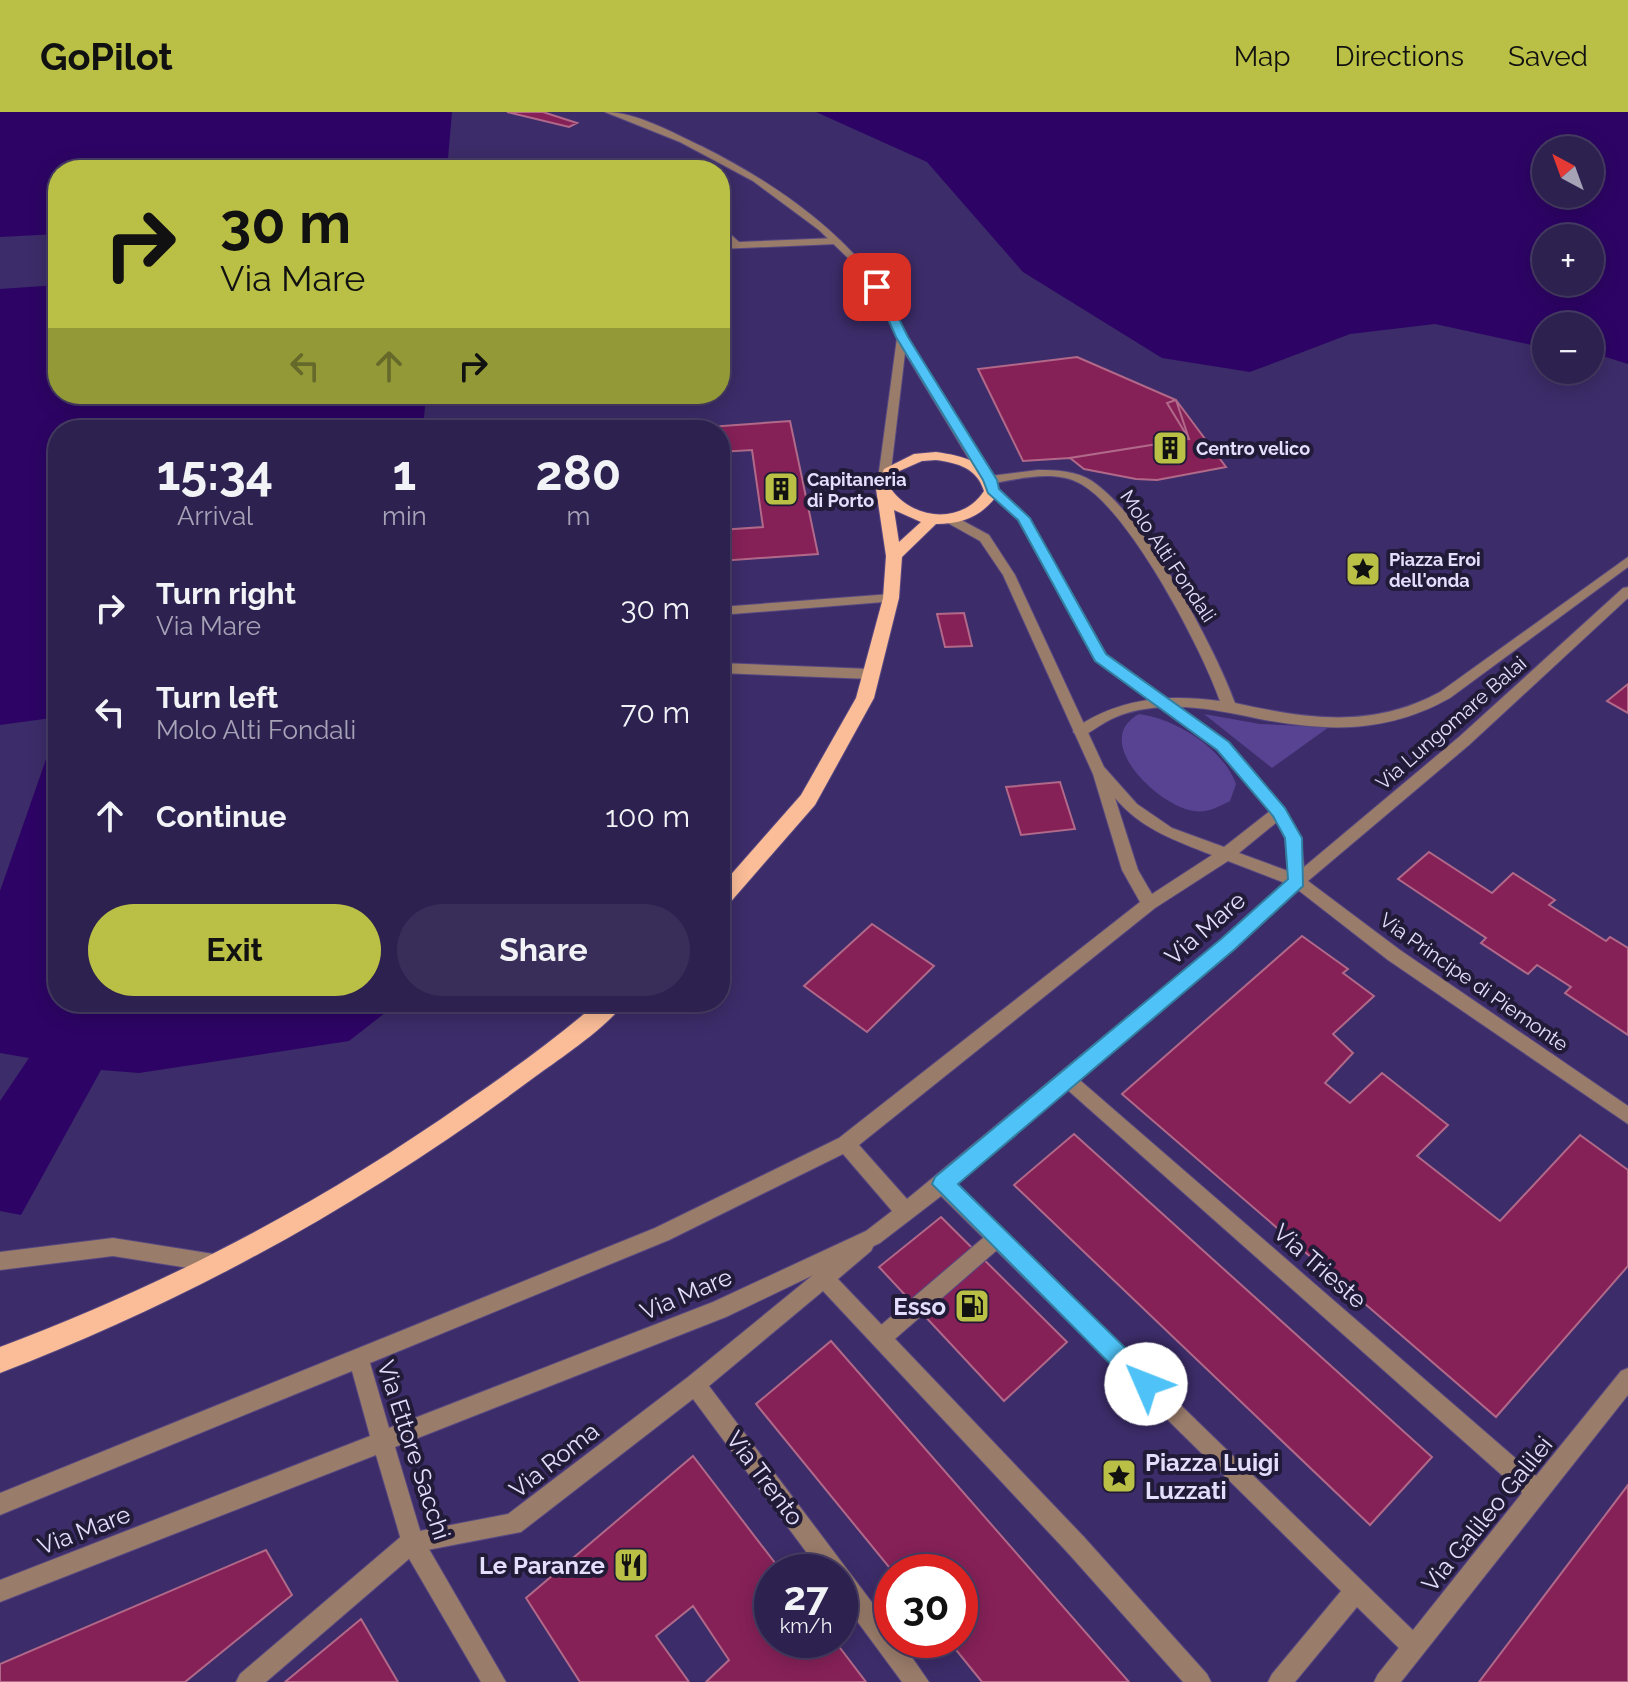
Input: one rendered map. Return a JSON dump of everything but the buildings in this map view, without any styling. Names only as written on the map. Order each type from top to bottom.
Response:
[{"type":"main road","points":[[730,889],[808,800],[865,698],[891,598],[894,556],[884,484],[903,462],[927,457],[954,458],[988,480],[980,509],[950,519],[932,519],[899,509],[884,484]]},
{"type":"main road","points":[[894,556],[932,519]]},
{"type":"main road","points":[[0,1360],[60,1338],[222,1264],[424,1146],[602,1012]]},
{"type":"street","points":[[609,112],[650,125],[725,160]]},
{"type":"street","points":[[730,162],[742,168],[836,241],[877,287],[902,337],[988,480],[1023,518],[1101,657],[1223,746],[1279,812],[1293,838],[1297,881],[1167,832],[1132,808],[1098,770]]},
{"type":"street","points":[[730,239],[735,244]]},
{"type":"street","points":[[730,245],[836,241]]},
{"type":"street","points":[[884,484],[902,337]]},
{"type":"street","name":"Molo Alti Fondali","points":[[988,480],[1038,473],[1084,481],[1099,491],[1116,508],[1189,618],[1223,683],[1229,707]]},
{"type":"street","points":[[950,519],[985,538],[1009,575],[1098,770],[1130,870],[1149,904]]},
{"type":"street","name":"Via Lungomare Balai","points":[[1229,707],[1273,717],[1340,724],[1416,712],[1445,695],[1628,561]]},
{"type":"street","name":"Via Lungomare Balai","points":[[1297,881],[1464,741],[1628,591]]},
{"type":"street","points":[[730,610],[891,598]]},
{"type":"street","points":[[730,668],[871,674]]},
{"type":"street","points":[[1080,732],[1120,707],[1161,702],[1229,707]]},
{"type":"street","name":"Via Mare","points":[[0,1504],[662,1234],[846,1144],[1149,904],[1225,855],[1279,812]]},
{"type":"street","name":"Via Mare","points":[[0,1591],[719,1310],[873,1237],[1068,1080],[1297,881]]},
{"type":"street","name":"Via Principe di Piemonte","points":[[1297,881],[1394,955],[1628,1116]]},
{"type":"street","name":"Via Trieste","points":[[1068,1080],[1537,1492]]},
{"type":"street","points":[[846,1144],[906,1212]]},
{"type":"street","points":[[942,1184],[1414,1647]]},
{"type":"street","name":"Via Roma","points":[[412,1542],[513,1524],[695,1384],[873,1237]]},
{"type":"street","points":[[881,1338],[997,1238]]},
{"type":"street","points":[[0,1261],[113,1247],[222,1264]]},
{"type":"street","points":[[825,1279],[1076,1545],[1199,1682]]},
{"type":"street","name":"Via Ettore Sacchi","points":[[358,1357],[412,1542],[494,1682]]},
{"type":"street","name":"Via Galileo Galilei","points":[[1386,1682],[1628,1378]]},
{"type":"street","name":"Via Trento","points":[[695,1384],[822,1554]]},
{"type":"street","points":[[248,1682],[412,1542]]},
{"type":"street","points":[[1280,1682],[1356,1591]]},
{"type":"street","points":[[858,1603],[917,1682]]},
{"type":"shaded area","points":[[0,112],[452,112],[448,160],[48,160],[48,235],[0,237]]},
{"type":"shaded area","points":[[816,112],[1628,112],[1628,364],[1604,356],[1604,312],[1532,312],[1532,345],[1435,324],[1350,334],[1250,372],[1162,358],[1023,272],[927,162]]},
{"type":"shaded area","points":[[48,286],[48,404],[425,404],[424,420],[48,420],[48,718],[0,725],[0,289]]},
{"type":"shaded area","points":[[1139,714],[1183,729],[1209,747],[1230,771],[1236,784],[1230,801],[1208,810],[1194,811],[1180,807],[1148,786],[1125,756],[1122,740],[1126,726]]},
{"type":"shaded area","points":[[1204,714],[1260,724],[1329,727],[1272,768]]},
{"type":"shaded area","points":[[48,754],[48,1012],[386,1012],[349,1041],[139,1073],[101,1070],[21,1215],[0,1211],[0,1101],[29,1058],[0,1053],[0,891]]},
{"type":"place","name":"Centro velico","points":[[1170,448]]},
{"type":"place","name":"Capitaneria di Porto","points":[[781,489]]},
{"type":"place","name":"Piazza Eroi dell'onda","points":[[1363,569]]},
{"type":"place","name":"Esso","points":[[972,1306]]},
{"type":"place","name":"Piazza Luigi Luzzati","points":[[1119,1476]]},
{"type":"place","name":"Le Paranze","points":[[631,1565]]},
{"type":"route","points":[[877,287],[902,337],[990,480],[992,491],[1023,518],[1041,545],[1101,657],[1223,746],[1279,812],[1293,838],[1297,881],[1228,944],[942,1184],[1146,1384]]}]
